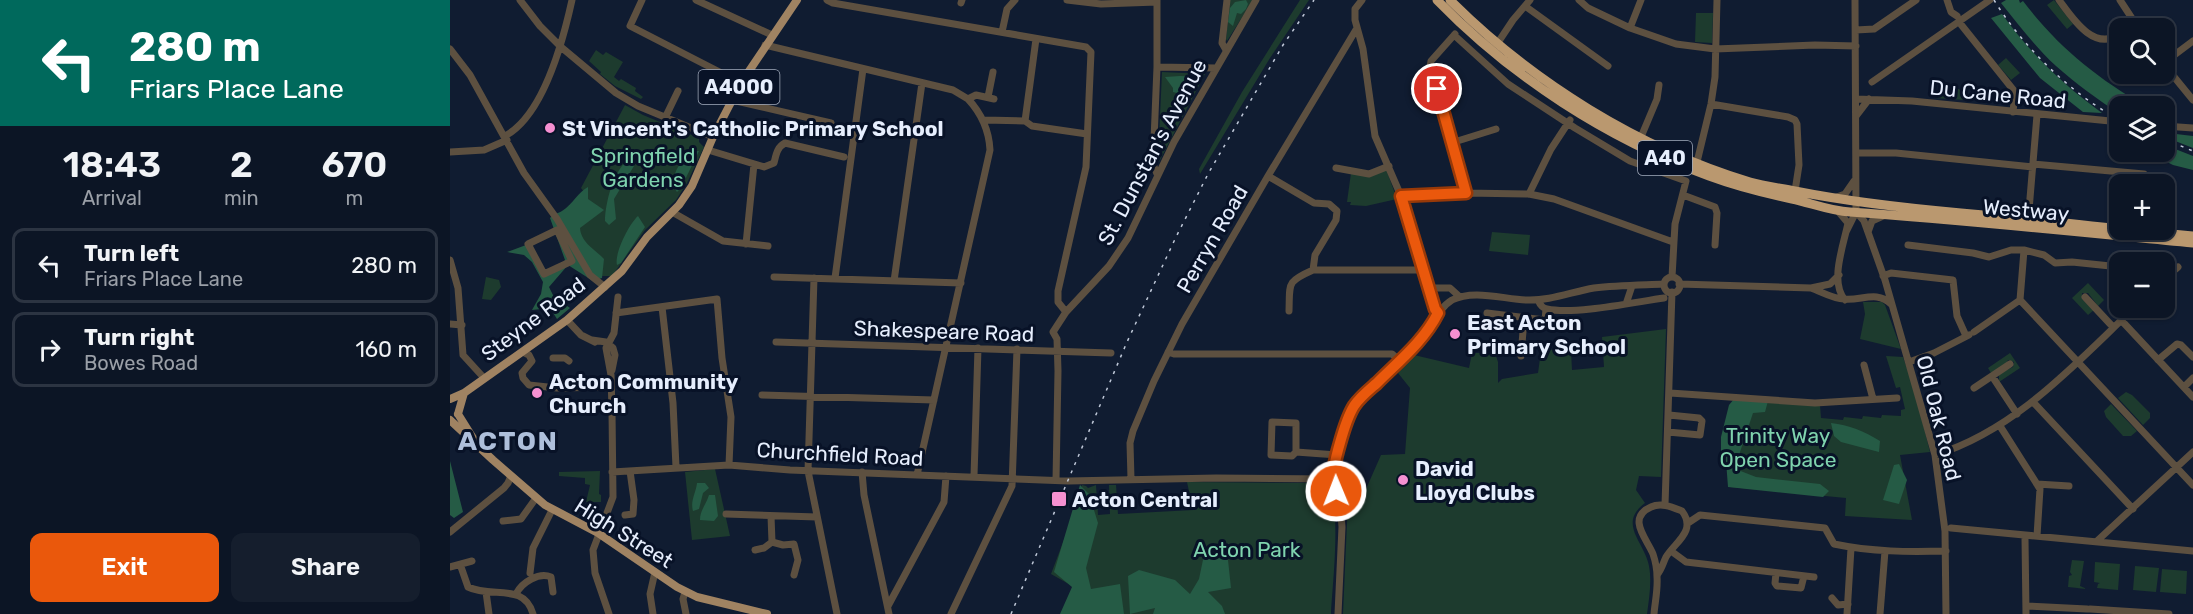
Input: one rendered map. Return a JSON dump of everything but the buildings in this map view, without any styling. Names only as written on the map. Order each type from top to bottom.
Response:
[{"type":"highway","name":"A40","points":[[1437,0],[1512,67],[1576,112],[1641,147],[1710,177],[1750,190],[1836,210],[1856,207]]},
{"type":"highway","name":"A40","points":[[1450,0],[1497,44],[1583,106],[1641,137],[1697,162],[1752,182],[1832,198],[1856,207]]},
{"type":"highway","name":"Westway","points":[[1856,207],[1880,205],[2109,227]]},
{"type":"highway","name":"Westway","points":[[1856,207],[1889,215],[2193,243]]},
{"type":"highway","points":[[2175,234],[2193,236]]},
{"type":"main road","name":"A4000","points":[[672,212],[692,186],[713,137],[741,83],[796,0]]},
{"type":"main road","name":"Steyne Road","points":[[450,400],[464,393],[567,320],[622,271],[647,237],[672,212]]},
{"type":"main road","points":[[454,415],[464,393]]},
{"type":"main road","name":"High Street","points":[[450,400],[456,404],[454,415],[480,448],[552,510],[598,533],[685,592],[744,611],[761,613]]},
{"type":"street","points":[[520,0],[540,26],[561,47],[616,93],[665,118],[713,137]]},
{"type":"street","points":[[450,152],[484,150],[506,138],[530,110],[544,86],[561,47],[572,0]]},
{"type":"street","points":[[642,0],[630,26],[741,83]]},
{"type":"street","points":[[696,0],[772,35]]},
{"type":"street","points":[[827,0],[833,3],[1086,47],[1091,52],[1085,175],[1058,291],[1058,302],[1066,312]]},
{"type":"street","points":[[1002,32],[1007,9],[1014,0]]},
{"type":"street","points":[[1067,0],[1157,1],[1153,164],[1157,174]]},
{"type":"street","points":[[1226,50],[1222,43],[1227,0]]},
{"type":"street","name":"St. Dunstan's Avenue","points":[[1058,351],[1057,328],[1066,312],[1116,256],[1128,237],[1157,174],[1215,68],[1256,0]]},
{"type":"street","points":[[1362,0],[1354,13],[1363,49],[1375,136],[1401,196],[1438,313]]},
{"type":"street","points":[[1579,0],[1588,8],[1630,28],[1676,44],[1715,49],[1856,46]]},
{"type":"street","points":[[1630,28],[1641,0]]},
{"type":"street","points":[[1697,162],[1715,77],[1717,0]]},
{"type":"street","points":[[1846,232],[1856,207],[1855,0]]},
{"type":"street","points":[[1856,30],[1874,29],[1916,0]]},
{"type":"street","points":[[1947,0],[2015,92],[2013,112]]},
{"type":"street","points":[[1872,82],[1959,19],[1990,0]]},
{"type":"street","points":[[2059,0],[2094,38],[2109,40]]},
{"type":"street","points":[[2120,0],[2132,18]]},
{"type":"street","points":[[1497,44],[1499,38],[1528,3],[1608,66]]},
{"type":"street","name":"Perryn Road","points":[[1131,479],[1130,443],[1133,431],[1168,352],[1268,176],[1357,28]]},
{"type":"street","points":[[1466,193],[1430,67],[1431,61],[1455,34],[1508,84],[1630,161],[1686,181],[1675,224],[1672,277]]},
{"type":"street","points":[[1025,121],[1036,39]]},
{"type":"street","points":[[2175,54],[2193,41]]},
{"type":"street","points":[[765,45],[953,90],[968,99],[984,120],[990,150],[917,475]]},
{"type":"street","points":[[450,49],[470,75],[528,180],[557,219],[564,243],[572,261],[544,274],[528,244],[557,230],[564,243],[590,275],[605,287]]},
{"type":"street","points":[[1157,68],[1215,68]]},
{"type":"street","points":[[835,278],[863,69]]},
{"type":"street","points":[[968,99],[976,95],[991,98],[993,72]]},
{"type":"street","points":[[2175,77],[2193,100]]},
{"type":"street","points":[[894,280],[922,83]]},
{"type":"street","points":[[1641,137],[1657,99],[1659,85]]},
{"type":"street","points":[[1856,116],[1871,99],[1857,85]]},
{"type":"street","points":[[665,118],[678,91]]},
{"type":"street","name":"Du Cane Road","points":[[1856,99],[1931,103],[2109,121]]},
{"type":"street","points":[[732,100],[831,123]]},
{"type":"street","points":[[1711,104],[1795,120],[1799,165],[1795,191]]},
{"type":"street","points":[[2019,209],[2033,211],[2033,165],[2037,115]]},
{"type":"street","points":[[984,120],[1025,121],[1032,126],[1088,134]]},
{"type":"street","points":[[1529,194],[1551,149],[1569,121]]},
{"type":"street","points":[[2175,127],[2193,128]]},
{"type":"street","points":[[1451,143],[1496,129]]},
{"type":"street","points":[[708,150],[764,167],[774,163],[780,146],[785,143],[844,157]]},
{"type":"street","points":[[1856,153],[1896,153],[2144,174]]},
{"type":"street","points":[[746,244],[754,164]]},
{"type":"street","points":[[1336,168],[1369,174],[1389,166]]},
{"type":"street","points":[[1268,176],[1314,204],[1329,204],[1337,211],[1336,220],[1315,255],[1312,270]]},
{"type":"street","points":[[1832,198],[1845,194],[1856,178]]},
{"type":"street","points":[[1401,196],[1466,193],[1529,194],[1554,199],[1673,242]]},
{"type":"street","points":[[1683,195],[1715,207],[1717,213],[1715,244]]},
{"type":"street","name":"Old Oak Road","points":[[1856,207],[1864,221],[1884,278],[1935,455],[1948,529],[1946,614]]},
{"type":"street","points":[[1836,210],[1848,223],[1842,245],[1839,275],[1840,294],[1845,300]]},
{"type":"street","points":[[672,212],[723,241],[768,246]]},
{"type":"street","points":[[1846,232],[1854,227],[1868,232],[1874,219],[1889,215]]},
{"type":"street","points":[[1908,245],[1989,257],[2011,249],[2024,250],[2044,255],[2055,262],[2109,266]]},
{"type":"street","points":[[2024,250],[2020,300],[2193,485]]},
{"type":"street","points":[[450,260],[458,288],[463,355],[484,378]]},
{"type":"street","points":[[1289,311],[1290,285],[1294,278],[1312,270],[1423,270]]},
{"type":"street","points":[[1875,296],[1883,291],[1884,278],[1891,273],[1953,280],[1957,316],[1970,334]]},
{"type":"street","points":[[1680,284],[1810,288],[1830,284],[1839,275]]},
{"type":"street","points":[[774,277],[960,283]]},
{"type":"street","points":[[1672,277],[1676,278],[1680,284]]},
{"type":"street","points":[[1664,284],[1665,280],[1672,277]]},
{"type":"street","points":[[814,278],[808,471],[837,614]]},
{"type":"street","points":[[1664,284],[1667,291],[1672,292],[1678,289],[1680,284]]},
{"type":"street","points":[[1338,614],[1342,527],[1340,504],[1332,479],[1347,423],[1356,404],[1425,336],[1445,305],[1460,297],[1475,295],[1538,300],[1595,288],[1664,284]]},
{"type":"street","points":[[1626,303],[1632,286]]},
{"type":"street","points":[[1430,288],[1450,288],[1460,297]]},
{"type":"street","points":[[1810,288],[1845,300],[1875,296],[1885,298],[1891,304]]},
{"type":"street","points":[[1665,505],[1672,292]]},
{"type":"street","points":[[607,345],[614,333],[618,297]]},
{"type":"street","points":[[2085,297],[2113,327]]},
{"type":"street","points":[[1538,300],[1540,305],[1546,309],[1581,309],[1664,298]]},
{"type":"street","points":[[616,313],[717,299],[722,358],[731,417],[729,465]]},
{"type":"street","points":[[1909,362],[1934,353],[1970,334],[2020,300]]},
{"type":"street","points":[[662,307],[673,403],[676,467]]},
{"type":"street","points":[[1487,313],[1545,320],[1546,309]]},
{"type":"street","points":[[1521,356],[1524,319]]},
{"type":"street","points":[[567,320],[581,335],[607,345],[614,351],[611,375],[612,500],[593,550],[593,562],[609,614]]},
{"type":"street","points":[[1935,455],[1963,445],[2000,426],[2017,414],[2033,402],[2121,320],[2193,397]]},
{"type":"street","points":[[450,324],[462,325]]},
{"type":"street","name":"Shakespeare Road","points":[[777,342],[1111,353]]},
{"type":"street","points":[[2158,360],[2177,344],[2193,357]]},
{"type":"street","points":[[974,476],[978,348]]},
{"type":"street","points":[[951,614],[1014,478],[1017,349]]},
{"type":"street","points":[[1056,480],[1058,351]]},
{"type":"street","points":[[523,352],[529,355],[532,361],[522,373],[523,378],[529,384],[558,388],[611,387]]},
{"type":"street","points":[[1168,352],[1174,354],[1392,354],[1399,360]]},
{"type":"street","points":[[553,358],[565,358],[569,361]]},
{"type":"street","points":[[1974,388],[2010,364]]},
{"type":"street","points":[[1864,365],[1873,399]]},
{"type":"street","points":[[1992,376],[2017,414]]},
{"type":"street","points":[[2184,387],[2193,378]]},
{"type":"street","points":[[1670,393],[1815,403],[1897,398]]},
{"type":"street","points":[[762,394],[934,400]]},
{"type":"street","points":[[2033,402],[2133,509]]},
{"type":"street","points":[[1668,432],[1700,435],[1702,421],[1699,418],[1669,415]]},
{"type":"street","points":[[1296,452],[1296,423],[1272,422],[1271,455],[1292,456],[1296,452],[1337,455]]},
{"type":"street","points":[[2000,426],[2037,484],[2040,493],[2037,536]]},
{"type":"street","points":[[2097,541],[2193,452]]},
{"type":"street","name":"Churchfield Road","points":[[612,472],[729,465],[808,471],[1065,481],[1332,479]]},
{"type":"street","points":[[625,515],[633,514],[634,500],[630,471]]},
{"type":"street","points":[[862,472],[864,495],[888,610]]},
{"type":"street","points":[[450,532],[504,488],[511,476]]},
{"type":"street","points":[[888,610],[944,502],[946,476]]},
{"type":"street","points":[[2037,484],[2068,486]]},
{"type":"street","points":[[503,521],[521,519],[536,498]]},
{"type":"street","points":[[1654,614],[1657,575],[1654,556],[1642,536],[1638,523],[1643,512],[1650,507],[1665,505],[1682,511],[1688,522],[1685,534],[1666,558],[1657,575]]},
{"type":"street","points":[[530,573],[533,548],[552,510]]},
{"type":"street","points":[[726,514],[817,517]]},
{"type":"street","points":[[1688,522],[1700,515],[1825,528],[1834,544],[1851,548],[1885,551],[1946,551]]},
{"type":"street","points":[[771,516],[772,542]]},
{"type":"street","points":[[2115,525],[2115,536],[2122,544]]},
{"type":"street","points":[[1948,529],[2193,550]]},
{"type":"street","points":[[2026,536],[2027,610],[2088,609],[2169,614]]},
{"type":"street","points":[[754,550],[764,548],[772,542]]},
{"type":"street","points":[[772,542],[783,545],[794,544],[798,560],[794,575]]},
{"type":"street","points":[[1847,614],[1851,548]]},
{"type":"street","points":[[1671,551],[1686,562],[1814,577]]},
{"type":"street","points":[[1880,614],[1885,551]]},
{"type":"street","points":[[1654,556],[1666,558]]},
{"type":"street","points":[[450,567],[472,561]]},
{"type":"street","points":[[460,564],[468,587],[486,592],[516,594],[527,600],[533,614]]},
{"type":"street","points":[[653,614],[650,594],[655,572]]},
{"type":"street","points":[[1776,573],[1775,583],[1778,586],[1801,588],[1804,576]]},
{"type":"street","points":[[516,594],[520,586],[545,575],[551,578],[554,592]]},
{"type":"street","points":[[486,592],[489,614]]},
{"type":"street","points":[[685,592],[683,599],[686,614]]},
{"type":"street","points":[[1832,598],[1838,605],[1848,604]]},
{"type":"green space","points":[[1230,0],[1253,0],[1227,41],[1226,39]]},
{"type":"green space","points":[[1246,0],[1248,4],[1246,9],[1241,14],[1237,13],[1233,26],[1228,22],[1230,8],[1235,2]]},
{"type":"green space","points":[[1300,0],[1309,0],[1270,58],[1200,174],[1199,169],[1242,92]]},
{"type":"green space","points":[[2006,0],[2019,0],[2020,3],[2023,1],[2064,47],[2109,84],[2129,96],[2109,96],[2109,107],[2079,85],[2035,44],[2001,3]]},
{"type":"green space","points":[[2054,0],[2073,24],[2067,29],[2047,5]]},
{"type":"green space","points":[[1696,13],[1713,13],[1712,43],[1695,42]]},
{"type":"green space","points":[[2002,14],[2048,68],[2102,113],[2083,112],[2040,78],[1991,18]]},
{"type":"green space","points":[[596,50],[603,55],[606,52],[623,62],[614,77],[636,88],[635,91],[643,97],[641,99],[615,86],[600,74],[601,72],[589,61]]},
{"type":"green space","points":[[2006,58],[2020,73],[2011,80],[1998,65]]},
{"type":"green space","points":[[1162,72],[1205,74],[1159,162],[1158,161]]},
{"type":"green space","points":[[1165,77],[1200,77],[1196,85],[1177,93],[1173,92],[1173,88]]},
{"type":"green space","points":[[1942,87],[1959,89],[1964,95],[1964,100],[1934,98],[1935,93]]},
{"type":"green space","name":"Springfield Gardens","points":[[625,105],[643,115],[699,138],[699,142],[704,147],[676,200],[645,230],[612,276],[601,276],[568,214],[585,193],[581,188]]},
{"type":"green space","points":[[2175,134],[2193,136],[2193,148],[2175,141]]},
{"type":"green space","points":[[2175,149],[2193,156],[2193,170],[2167,162],[2175,162]]},
{"type":"green space","points":[[691,151],[699,151],[677,192],[672,185],[676,170]]},
{"type":"green space","points":[[629,159],[634,161],[634,166],[614,199],[616,219],[609,225],[605,221],[605,214],[611,187],[619,170]]},
{"type":"green space","points":[[1386,169],[1397,199],[1366,206],[1350,205],[1351,202],[1347,202],[1351,173]]},
{"type":"green space","points":[[588,187],[588,199],[604,210],[580,228],[586,242],[604,259],[602,278],[593,281],[568,265],[549,287],[554,297],[570,308],[557,319],[550,308],[532,310],[541,294],[543,282],[532,262],[524,255],[507,252],[526,245],[544,272],[562,264],[565,260],[550,218],[566,208]]},
{"type":"green space","points":[[638,216],[645,227],[621,263],[617,265],[623,239]]},
{"type":"green space","points":[[1492,232],[1530,235],[1528,255],[1489,251]]},
{"type":"green space","points":[[486,277],[499,280],[501,287],[491,300],[482,299]]},
{"type":"green space","points":[[2088,283],[2104,300],[2098,306],[2088,293],[2082,293],[2082,299],[2094,310],[2088,315],[2072,298]]},
{"type":"green space","points":[[1863,302],[1882,302],[1885,305],[1901,349],[1860,339],[1865,314]]},
{"type":"green space","points":[[1666,329],[1661,477],[1639,476],[1636,490],[1645,503],[1633,518],[1635,533],[1647,557],[1650,572],[1647,614],[1343,614],[1348,500],[1362,498],[1381,455],[1405,454],[1410,388],[1398,373],[1414,355],[1469,368],[1472,353],[1491,353],[1496,356],[1498,362],[1498,383],[1502,379],[1538,373],[1541,351],[1565,348],[1566,351],[1571,351],[1572,370],[1604,367],[1602,337]]},
{"type":"green space","points":[[2010,353],[2020,368],[1999,382],[1999,374],[2013,367],[2014,362],[2008,360],[2006,364],[1991,373],[1988,368]]},
{"type":"green space","name":"Trinity Way Open Space","points":[[1886,356],[1903,357],[1915,391],[1930,452],[1900,455],[1912,520],[1845,516],[1846,498],[1730,487],[1733,401],[1820,405],[1821,418],[1843,420],[1844,417],[1862,419],[1863,416],[1881,418],[1882,415],[1901,416],[1901,410],[1905,409],[1900,387],[1896,388]]},
{"type":"green space","points":[[2126,392],[2150,413],[2150,418],[2143,425],[2118,398]]},
{"type":"green space","points":[[1734,399],[1768,401],[1765,412],[1753,413],[1740,452],[1738,470],[1756,477],[1820,484],[1829,491],[1823,497],[1728,487],[1726,461],[1721,455],[1721,437],[1729,405]]},
{"type":"green space","points":[[2111,404],[2137,431],[2131,436],[2123,436],[2106,417],[2104,411]]},
{"type":"green space","points":[[1831,423],[1856,429],[1880,441],[1879,452],[1841,442],[1834,436]]},
{"type":"green space","points":[[450,461],[463,512],[454,518],[450,515]]},
{"type":"green space","points":[[1899,464],[1907,480],[1899,504],[1883,500],[1894,465]]},
{"type":"green space","points":[[715,469],[730,536],[692,540],[685,472]]},
{"type":"green space","points":[[600,471],[601,502],[586,502],[590,485],[585,484],[585,478],[559,476],[559,472]]},
{"type":"green space","name":"Acton Park","points":[[1187,482],[1318,483],[1328,487],[1335,511],[1331,614],[1062,614],[1074,587],[1051,574],[1076,508],[1082,485],[1088,488],[1096,485],[1098,515],[1110,514],[1109,485],[1116,485],[1118,514],[1193,510]]},
{"type":"green space","points":[[697,483],[705,483],[709,488],[703,493],[699,509],[693,511],[693,500]]},
{"type":"green space","points":[[1080,485],[1089,494],[1098,523],[1086,568],[1091,589],[1120,584],[1124,614],[1060,614],[1072,587],[1054,572]]},
{"type":"green space","points":[[709,495],[715,495],[718,516],[714,521],[700,520],[701,513]]},
{"type":"green space","points":[[1204,555],[1228,560],[1231,588],[1208,592],[1222,606],[1225,614],[1153,614],[1155,608],[1130,614],[1128,576],[1139,570],[1175,580],[1190,594],[1199,579]]},
{"type":"green space","points":[[2072,560],[2084,561],[2080,586],[2087,589],[2068,587],[2069,576],[2072,575],[2070,572]]},
{"type":"green space","points":[[2095,562],[2120,564],[2118,590],[2097,588],[2100,583],[2094,582]]},
{"type":"green space","points":[[2135,566],[2159,568],[2156,592],[2133,590]]},
{"type":"green space","points":[[2162,569],[2187,571],[2186,594],[2160,592]]},
{"type":"railway","points":[[1011,614],[1127,342],[1176,237],[1208,174],[1283,45],[1314,0]]},
{"type":"railway","points":[[1994,0],[2019,35],[2050,68],[2066,83],[2109,114]]},
{"type":"railway","points":[[2175,144],[2193,151]]},
{"type":"place","name":"St Vincent's Catholic Primary School","points":[[550,128]]},
{"type":"place","name":"East Acton Primary School","points":[[1455,334]]},
{"type":"place","name":"Acton Community Church","points":[[537,393]]},
{"type":"place","name":"David Lloyd Clubs","points":[[1403,480]]},
{"type":"place","name":"Acton Central","points":[[1059,499]]},
{"type":"district","name":"ACTON","points":[[508,441]]},
{"type":"route","points":[[1336,491],[1332,479],[1334,467],[1340,442],[1353,408],[1399,360],[1422,340],[1438,313],[1401,196],[1466,193],[1437,89]]}]
